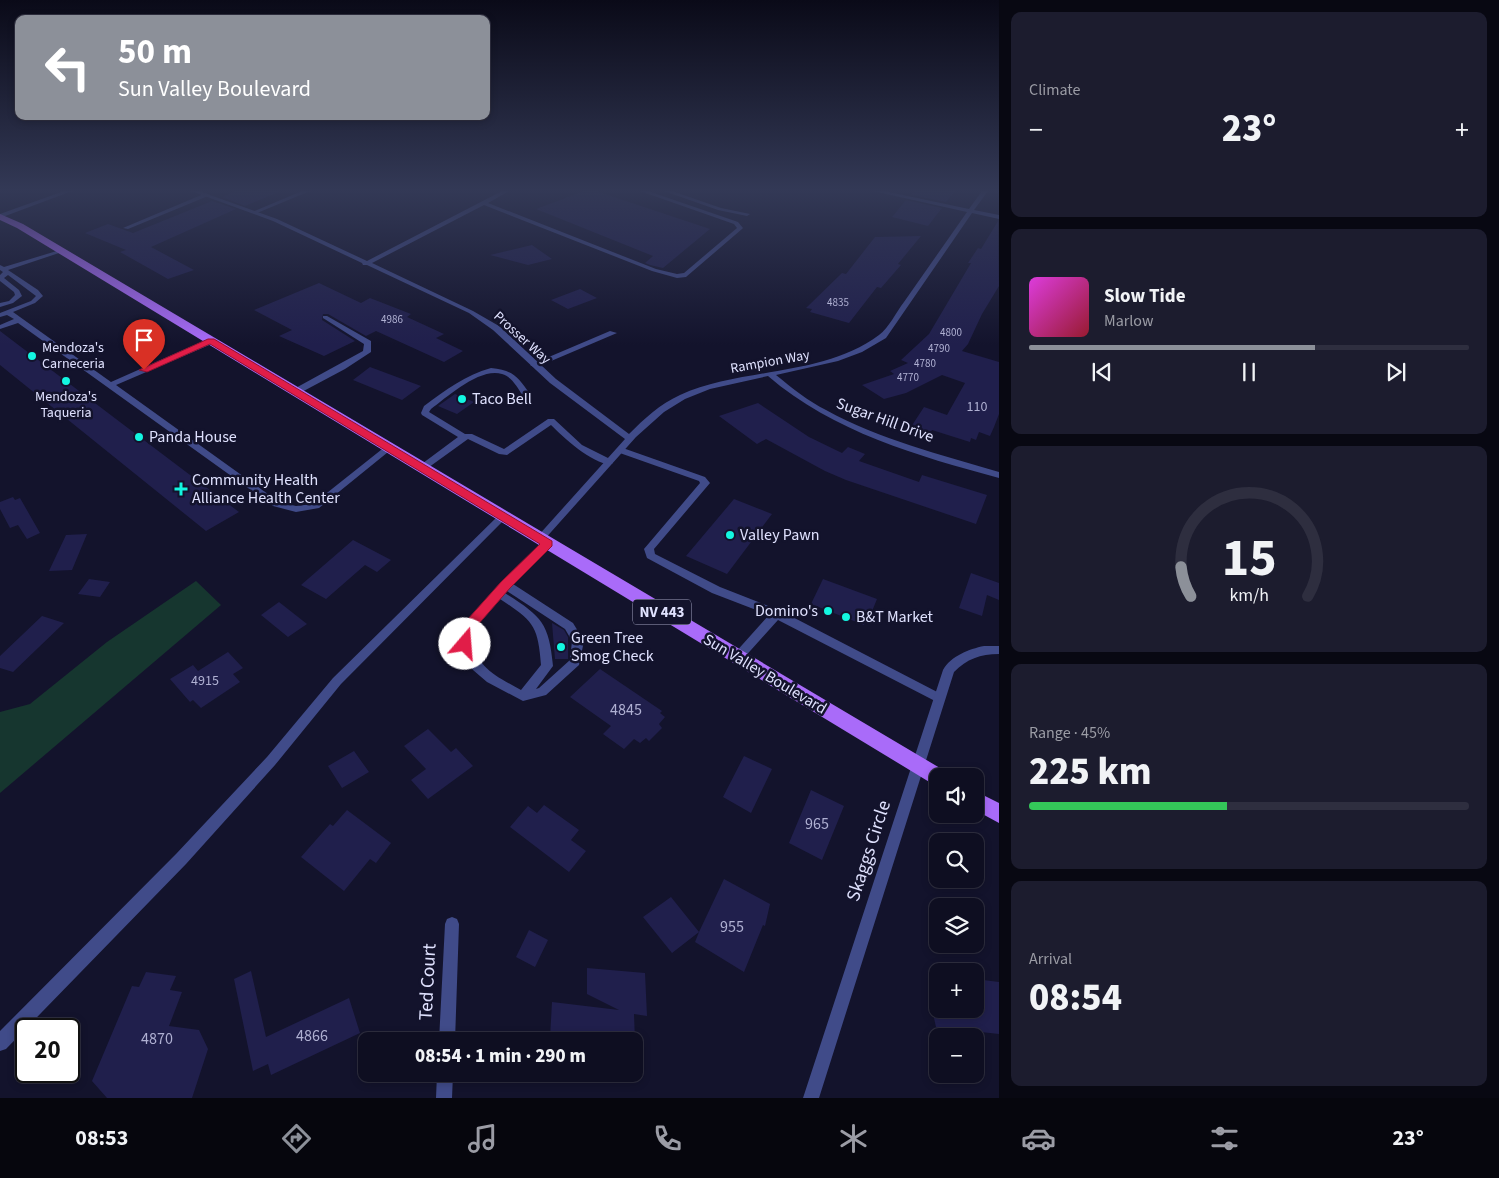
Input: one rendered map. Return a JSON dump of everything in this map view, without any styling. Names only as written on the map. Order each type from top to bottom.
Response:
[{"type":"main road","name":"Sun Valley Boulevard","points":[[47,242],[929,772]]},
{"type":"main road","points":[[984,805],[999,814]]},
{"type":"street","name":"Prosser Way","points":[[319,242],[436,295],[486,320],[573,398],[630,439]]},
{"type":"street","points":[[365,264],[407,242]]},
{"type":"street","points":[[584,242],[654,270],[677,276],[691,272],[724,242]]},
{"type":"street","name":"Rampion Way","points":[[502,589],[609,462],[660,411],[682,397],[719,384],[826,364],[860,351],[883,336],[950,242]]},
{"type":"street","points":[[3,269],[62,251]]},
{"type":"street","points":[[3,269],[0,278],[17,291],[19,296],[11,302],[3,313]]},
{"type":"street","points":[[3,269],[36,290],[40,296],[32,302],[3,313]]},
{"type":"street","points":[[0,305],[11,302]]},
{"type":"street","points":[[3,313],[19,320],[276,504],[289,510],[303,510],[316,506],[390,448]]},
{"type":"street","points":[[295,392],[342,368],[367,352],[368,343],[350,330],[325,317]]},
{"type":"street","points":[[0,327],[19,320]]},
{"type":"street","points":[[534,365],[613,334]]},
{"type":"street","points":[[110,384],[211,341]]},
{"type":"street","points":[[464,437],[430,418],[425,414],[427,408],[480,371],[491,369],[512,374],[520,382],[526,394]]},
{"type":"street","name":"Sugar Hill Drive","points":[[771,375],[804,402],[838,422],[999,475]]},
{"type":"street","points":[[422,468],[464,437],[469,436],[502,452],[508,452],[551,421],[579,447],[609,462]]},
{"type":"street","points":[[620,450],[702,479],[705,483],[649,549],[651,556],[716,590],[777,614],[939,698]]},
{"type":"street","points":[[0,1043],[181,859],[271,762],[336,681],[503,516]]},
{"type":"street","points":[[502,589],[540,624],[546,640],[547,666],[523,696]]},
{"type":"street","points":[[502,589],[568,626],[578,641],[575,662],[560,678],[542,692],[523,696],[486,676],[468,655],[463,634],[502,589]]},
{"type":"street","points":[[738,658],[777,614]]},
{"type":"street","name":"Skaggs Circle","points":[[811,1098],[949,670],[959,659],[972,652],[999,650]]},
{"type":"street","name":"Ted Court","points":[[447,1032],[452,924]]},
{"type":"street","points":[[444,1098],[445,1082]]},
{"type":"green space","points":[[196,581],[221,605],[0,793],[0,712],[30,704],[107,642]]},
{"type":"building","points":[[107,242],[162,242],[151,247],[194,270],[168,279],[120,252],[126,250]]},
{"type":"building","points":[[619,242],[694,242],[663,268],[645,263],[653,256]]},
{"type":"building","points":[[871,242],[916,242],[898,264],[901,265],[881,288],[877,287],[849,323],[810,312],[812,309],[806,308],[842,273],[846,274]]},
{"type":"building","points":[[985,242],[998,242],[999,286],[982,314],[968,344],[962,351],[999,362],[999,414],[994,427],[990,436],[979,432],[976,440],[971,438],[970,442],[932,430],[928,436],[909,430],[924,407],[947,415],[965,383],[942,375],[906,393],[884,399],[862,385],[894,374],[890,371],[908,363],[901,360],[929,334],[971,263],[968,263],[978,248],[981,249]]},
{"type":"building","points":[[532,245],[552,259],[528,265],[490,255]]},
{"type":"building","points":[[319,283],[361,303],[370,298],[411,314],[407,317],[444,334],[436,338],[463,351],[444,362],[376,331],[366,336],[328,314],[323,314],[322,320],[355,341],[324,356],[279,336],[292,330],[254,310]]},
{"type":"building","points":[[580,289],[597,298],[568,309],[551,300]]},
{"type":"building","points":[[0,331],[239,512],[206,531],[0,365]]},
{"type":"building","points":[[370,367],[421,386],[402,400],[353,380]]},
{"type":"building","points":[[455,394],[474,402],[457,414],[438,406]]},
{"type":"building","points":[[758,403],[809,437],[842,453],[848,447],[865,454],[859,461],[919,482],[922,475],[987,495],[976,524],[846,480],[825,471],[766,439],[757,444],[719,416]]},
{"type":"building","points":[[13,497],[15,500],[20,498],[40,533],[27,539],[18,525],[10,528],[0,509],[0,502]]},
{"type":"building","name":"Valley Pawn","points":[[734,499],[772,514],[727,574],[686,556]]},
{"type":"building","points":[[87,534],[72,570],[49,571],[66,535]]},
{"type":"building","points":[[353,540],[391,560],[377,572],[365,565],[326,599],[301,585]]},
{"type":"building","points":[[971,573],[999,583],[999,600],[987,595],[982,616],[959,608]]},
{"type":"building","points":[[89,579],[110,582],[100,597],[78,594]]},
{"type":"building","points":[[823,579],[877,599],[868,621],[865,621],[864,625],[811,604]]},
{"type":"building","points":[[279,602],[307,624],[288,637],[261,615]]},
{"type":"building","points":[[42,616],[64,623],[13,672],[0,668],[0,656]]},
{"type":"building","name":"Green Tree Smog Check","points":[[552,623],[564,630],[568,637],[568,659],[555,659]]},
{"type":"building","points":[[228,652],[243,668],[233,674],[240,682],[201,708],[193,700],[190,702],[170,679],[193,665],[198,671]]},
{"type":"building","points":[[600,669],[662,711],[660,713],[665,717],[659,724],[662,728],[649,741],[646,738],[640,743],[634,739],[624,749],[603,734],[611,726],[570,697]]},
{"type":"building","points":[[428,729],[451,752],[456,748],[473,766],[428,799],[411,780],[426,769],[404,746]]},
{"type":"building","points":[[354,751],[369,772],[342,788],[328,766]]},
{"type":"building","points":[[744,756],[772,769],[751,813],[723,797]]},
{"type":"building","points":[[811,790],[844,806],[822,860],[789,843]]},
{"type":"building","points":[[544,805],[579,830],[571,840],[586,851],[569,872],[510,827],[528,806],[537,813]]},
{"type":"building","points":[[347,810],[391,843],[376,863],[370,859],[344,891],[301,857],[330,824],[333,826]]},
{"type":"building","points":[[724,879],[770,904],[765,926],[763,925],[744,972],[695,942]]},
{"type":"building","points":[[671,897],[699,932],[672,953],[643,917]]},
{"type":"building","points":[[529,930],[548,940],[535,967],[516,957]]},
{"type":"building","points":[[587,968],[645,973],[647,1016],[634,1014],[635,1032],[550,1032],[552,1002],[619,1010],[587,994]]},
{"type":"building","points":[[251,971],[266,1037],[349,998],[360,1032],[271,1075],[268,1064],[253,1071],[234,979]]},
{"type":"building","points":[[146,972],[176,976],[170,990],[182,992],[169,1026],[199,1030],[208,1049],[192,1098],[107,1098],[92,1081],[132,986],[139,987]]},
{"type":"building","points":[[984,980],[999,982],[999,1034],[984,1032],[984,1028],[936,1027],[934,1018],[984,1018]]},
{"type":"place","name":"Mendoza's Carneceria","points":[[32,356]]},
{"type":"place","name":"Mendoza's Taqueria","points":[[66,381]]},
{"type":"place","name":"Taco Bell","points":[[462,399]]},
{"type":"place","name":"Panda House","points":[[139,437]]},
{"type":"place","name":"Community Health Alliance Health Center","points":[[181,489]]},
{"type":"place","name":"Valley Pawn","points":[[730,535]]},
{"type":"place","name":"Domino's","points":[[828,611]]},
{"type":"place","name":"B&T Market","points":[[846,617]]},
{"type":"place","name":"Green Tree Smog Check","points":[[561,647]]},
{"type":"route","points":[[144,370],[211,341],[548,544],[506,585],[463,634],[465,644]]}]
